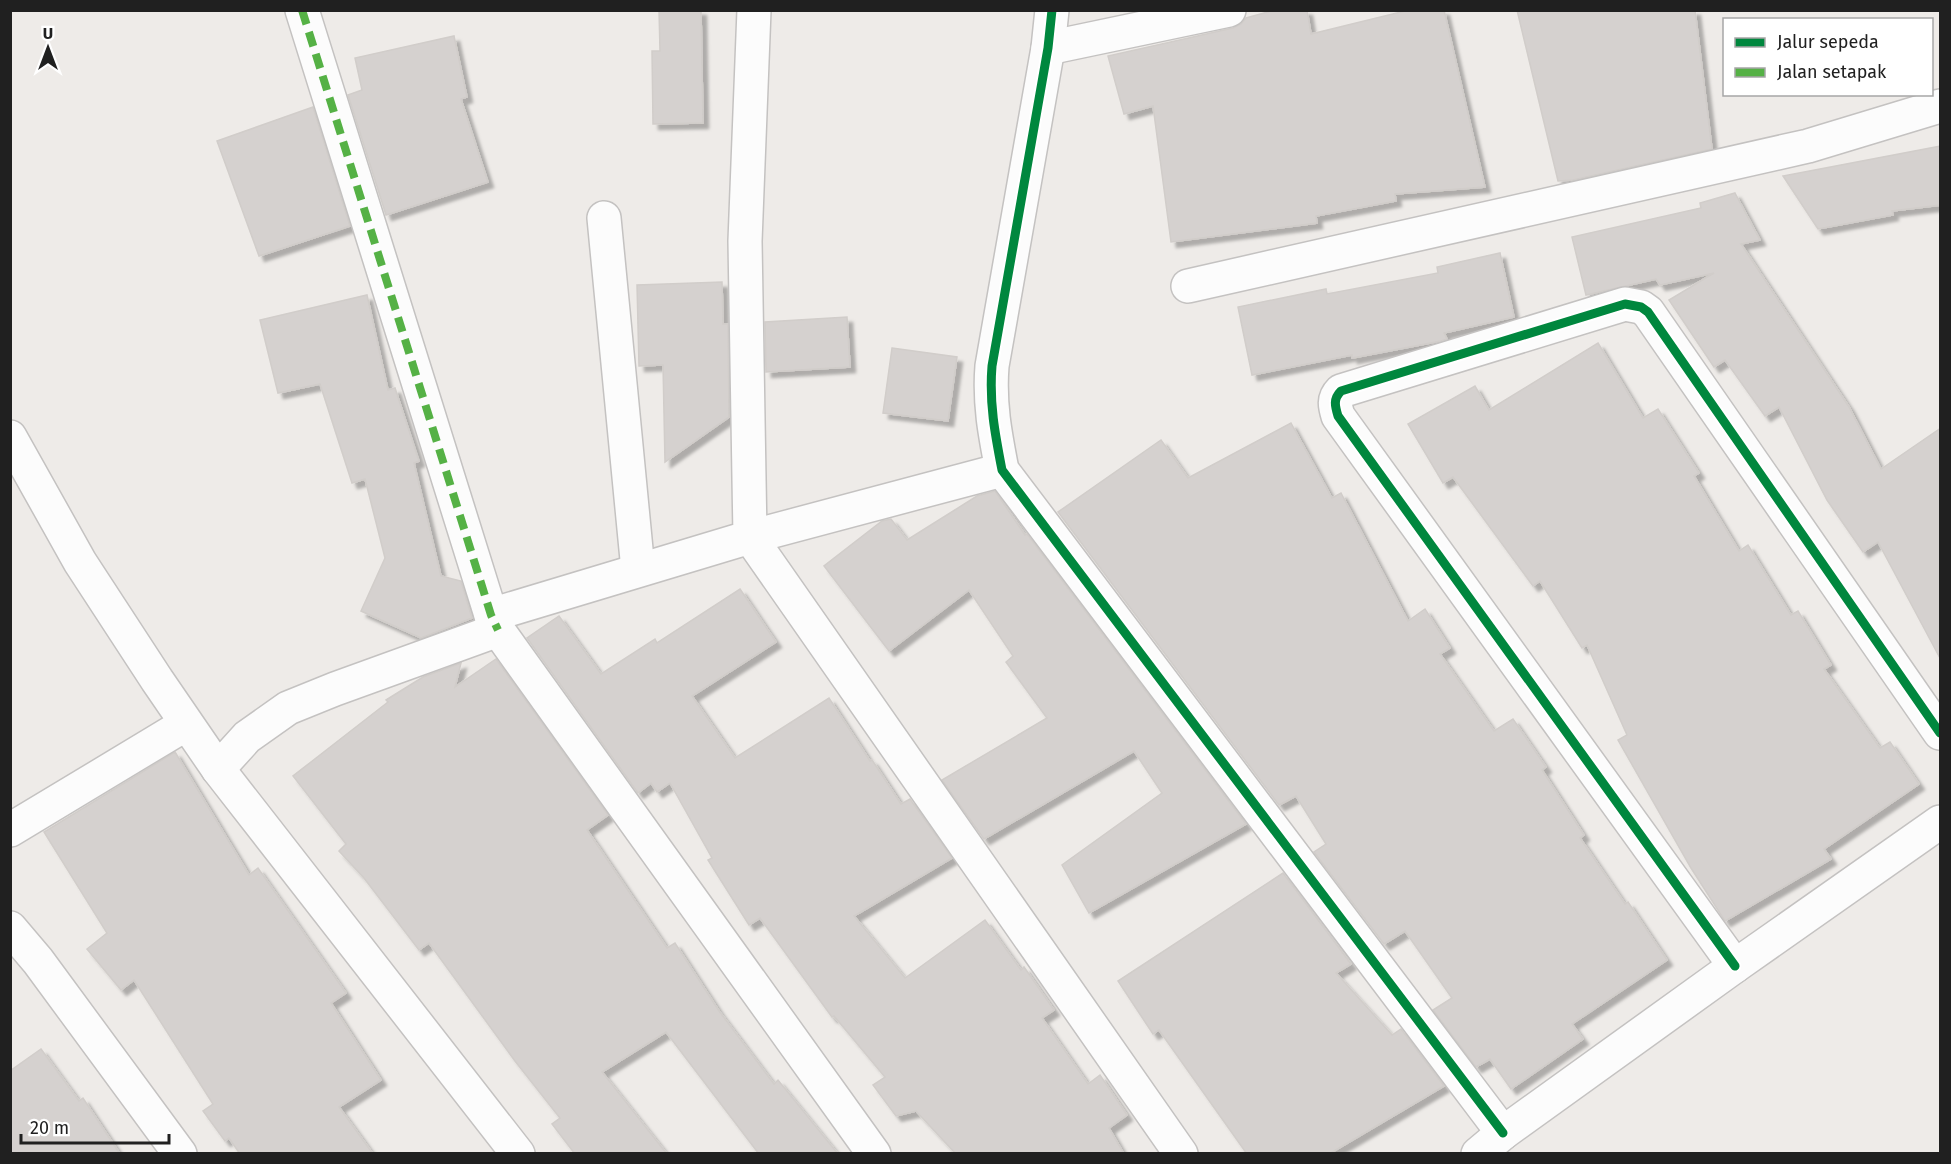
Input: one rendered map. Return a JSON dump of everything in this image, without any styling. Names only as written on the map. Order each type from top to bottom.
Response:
[{"type":"street","points":[[302,10],[494,623],[874,1154]]},
{"type":"street","points":[[754,10],[745,241],[750,537],[1181,1154]]},
{"type":"street","points":[[1052,10],[1048,48],[992,366],[992,410],[1002,470],[1503,1133]]},
{"type":"street","points":[[1048,48],[1229,10]]},
{"type":"street","points":[[1188,286],[1808,146],[1941,106]]},
{"type":"street","points":[[604,218],[638,570]]},
{"type":"street","points":[[1735,966],[1338,416],[1336,396],[1341,391],[1625,304],[1641,307],[1648,312],[1941,733]]},
{"type":"street","points":[[10,437],[80,562],[186,724],[218,769],[518,1154]]},
{"type":"street","points":[[218,769],[247,737],[288,708],[494,623],[638,570],[750,537],[1002,470]]},
{"type":"street","points":[[10,830],[186,724]]},
{"type":"street","points":[[1478,1154],[1503,1133],[1735,966],[1941,822]]},
{"type":"street","points":[[10,928],[38,961],[180,1154]]},
{"type":"building","points":[[659,10],[701,10],[703,123],[653,124],[652,51],[660,51]]},
{"type":"building","points":[[1275,10],[1307,10],[1311,34],[1409,10],[1444,10],[1485,187],[1395,194],[1396,201],[1316,216],[1317,223],[1171,242],[1153,106],[1124,114],[1108,56],[1233,28],[1246,18]]},
{"type":"building","points":[[1517,10],[1695,10],[1712,149],[1573,180],[1558,181]]},
{"type":"building","points":[[454,36],[467,97],[461,99],[488,182],[386,215],[348,95],[362,90],[355,58]]},
{"type":"building","points":[[313,107],[350,226],[259,256],[217,141]]},
{"type":"building","points":[[1941,146],[1941,205],[1892,211],[1893,215],[1818,229],[1783,176]]},
{"type":"building","points":[[1735,193],[1760,240],[1741,244],[1849,407],[1881,469],[1941,428],[1941,660],[1878,542],[1863,552],[1827,500],[1779,407],[1765,416],[1725,360],[1714,367],[1669,300],[1714,273],[1660,285],[1656,279],[1586,295],[1572,237],[1701,208],[1700,203]]},
{"type":"building","points":[[1500,253],[1514,317],[1444,333],[1447,339],[1441,341],[1352,358],[1352,355],[1252,375],[1238,307],[1326,289],[1327,294],[1438,273],[1437,267]]},
{"type":"building","points":[[722,282],[723,324],[728,324],[729,417],[665,462],[663,365],[639,366],[637,285]]},
{"type":"building","points":[[367,295],[388,390],[395,388],[419,461],[414,463],[441,576],[461,581],[472,618],[421,638],[361,611],[385,558],[365,479],[352,483],[320,384],[278,393],[260,320]]},
{"type":"building","points":[[847,317],[850,367],[766,372],[765,322]]},
{"type":"building","points":[[1598,343],[1643,418],[1658,409],[1699,473],[1694,476],[1739,551],[1748,545],[1791,615],[1798,611],[1831,665],[1824,669],[1880,748],[1890,742],[1919,784],[1824,849],[1831,859],[1725,921],[1691,868],[1618,740],[1627,735],[1587,645],[1582,648],[1540,581],[1533,586],[1453,477],[1443,483],[1408,424],[1475,386],[1489,410]]},
{"type":"building","points":[[892,348],[957,357],[948,421],[883,413]]},
{"type":"building","points":[[1291,423],[1332,498],[1341,493],[1408,621],[1425,609],[1450,648],[1440,654],[1494,731],[1513,719],[1546,767],[1542,770],[1584,835],[1580,838],[1625,904],[1628,902],[1667,960],[1572,1024],[1583,1039],[1511,1089],[1490,1059],[1476,1067],[1433,1010],[1452,998],[1405,931],[1384,944],[1314,852],[1326,844],[1296,796],[1279,805],[1058,512],[1161,440],[1188,478]]},
{"type":"building","points":[[995,491],[1025,535],[1027,534],[1246,824],[1089,913],[1062,865],[1162,793],[1134,751],[984,839],[942,780],[1047,718],[1006,662],[1013,656],[969,590],[889,651],[824,566],[882,521],[891,519],[907,540],[977,496]]},
{"type":"building","points":[[740,589],[776,642],[692,696],[735,758],[829,698],[901,804],[910,799],[952,858],[854,916],[905,978],[985,920],[1021,970],[1024,967],[1054,1010],[1042,1018],[1088,1084],[1100,1075],[1127,1115],[1109,1128],[1124,1154],[956,1154],[916,1111],[896,1116],[873,1085],[885,1077],[834,1016],[832,1017],[760,918],[749,925],[708,860],[712,858],[670,783],[657,792],[651,783],[638,793],[527,638],[559,616],[601,674],[655,639],[657,643]]},
{"type":"building","points":[[496,659],[608,815],[587,830],[667,948],[675,943],[719,1011],[774,1084],[778,1080],[838,1154],[759,1154],[666,1032],[602,1072],[667,1154],[575,1154],[552,1124],[560,1118],[515,1061],[429,943],[419,950],[364,878],[339,851],[346,844],[293,776],[388,702],[386,700],[423,677],[461,663],[455,687]]},
{"type":"building","points":[[175,752],[249,875],[258,868],[346,993],[331,1003],[381,1080],[339,1107],[373,1154],[240,1154],[229,1138],[225,1141],[203,1111],[213,1104],[134,980],[121,990],[87,949],[107,933],[44,832]]},
{"type":"building","points":[[1283,873],[1351,964],[1336,973],[1392,1035],[1401,1029],[1444,1086],[1329,1154],[1247,1154],[1159,1030],[1153,1034],[1118,981]]},
{"type":"building","points":[[41,1049],[79,1101],[83,1098],[120,1154],[10,1154],[10,1071]]},
{"type":"marked path","points":[[302,10],[491,615],[498,630]]},
{"type":"cycle path","points":[[1052,10],[1048,48],[992,366],[992,406],[1002,470],[1503,1133]]},
{"type":"cycle path","points":[[1735,966],[1338,416],[1335,403],[1341,391],[1625,304],[1641,307],[1648,312],[1940,733]]}]
